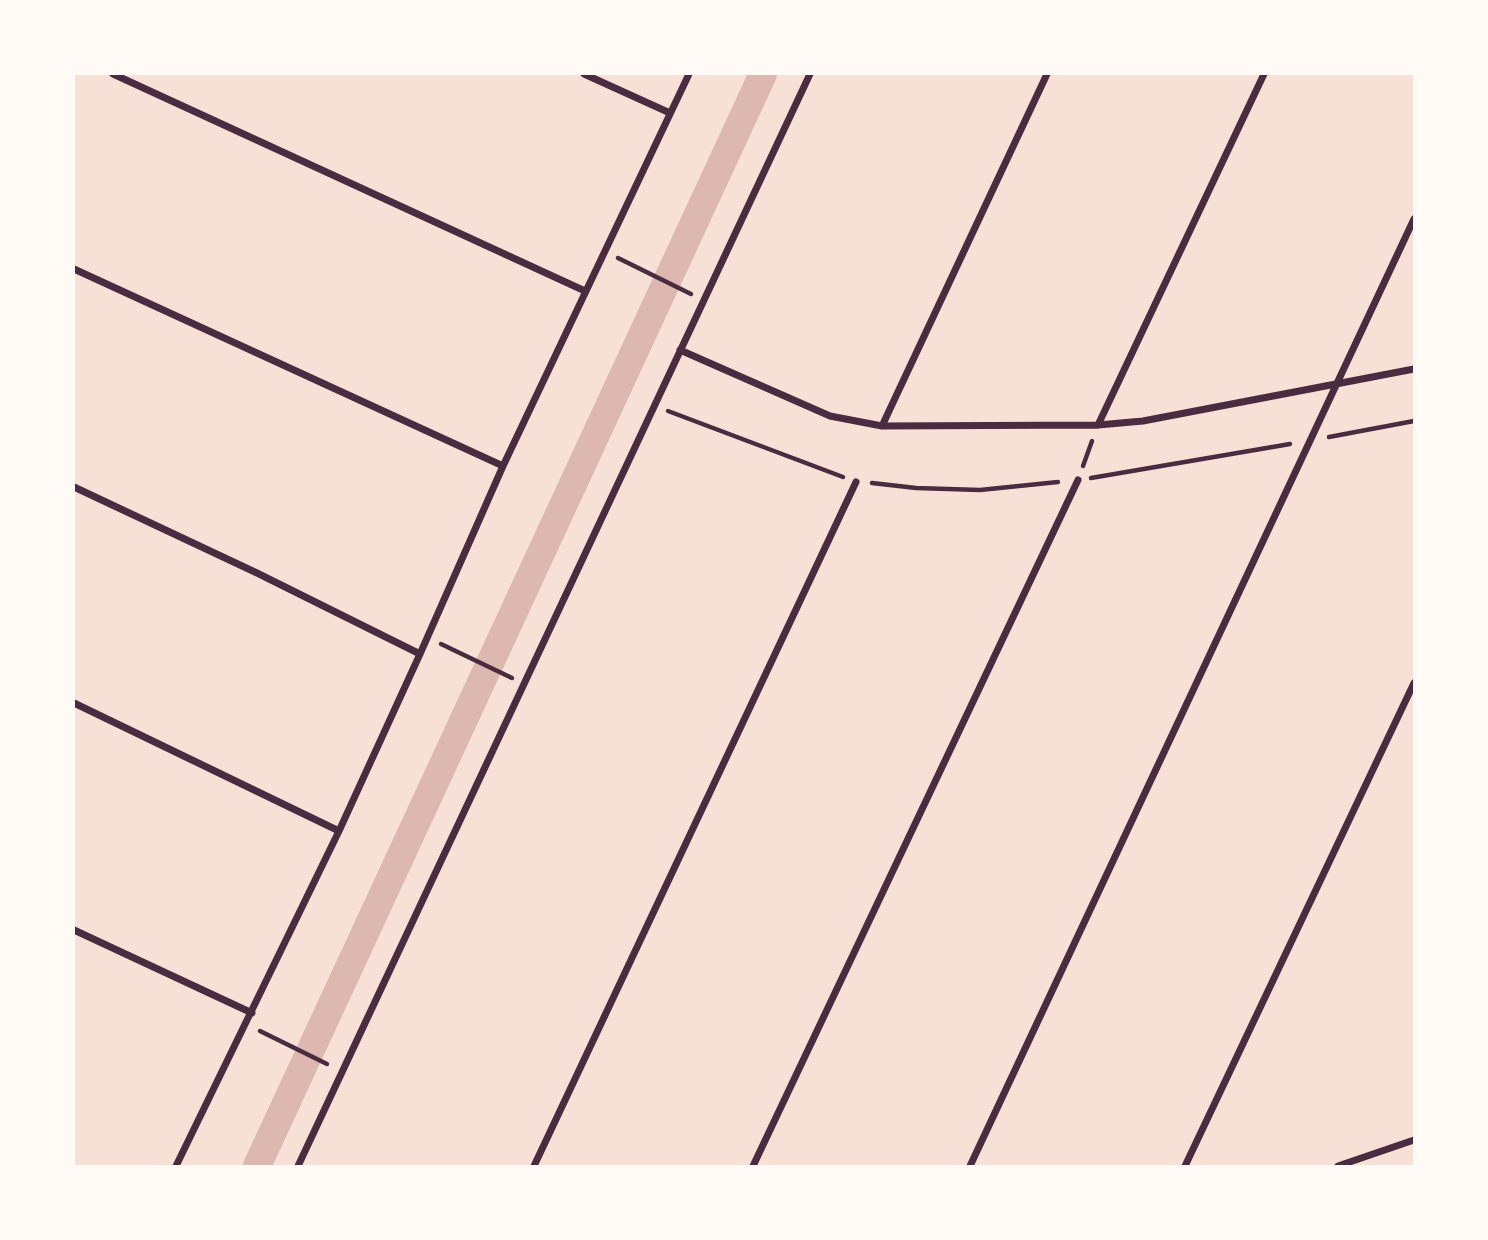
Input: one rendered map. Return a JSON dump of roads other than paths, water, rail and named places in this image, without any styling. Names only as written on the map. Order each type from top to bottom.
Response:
[{"type":"street","points":[[113,74],[585,292]]},
{"type":"street","points":[[584,74],[670,113]]},
{"type":"street","points":[[176,1167],[339,831],[503,466],[689,74]]},
{"type":"street","points":[[298,1167],[810,74]]},
{"type":"street","points":[[882,426],[1047,74]]},
{"type":"street","points":[[1098,425],[1264,74]]},
{"type":"street","points":[[970,1167],[1415,219]]},
{"type":"street","points":[[74,269],[503,466]]},
{"type":"street","points":[[680,349],[830,416],[882,426],[1098,425],[1143,421],[1415,369]]},
{"type":"street","points":[[753,1167],[1078,480]]},
{"type":"street","points":[[534,1167],[856,482]]},
{"type":"street","points":[[74,487],[420,654]]},
{"type":"street","points":[[1185,1167],[1415,682]]},
{"type":"street","points":[[74,703],[339,831]]},
{"type":"street","points":[[74,930],[252,1013]]},
{"type":"street","points":[[1338,1167],[1415,1140]]},
{"type":"waterway","points":[[257,1166],[763,74]]}]
